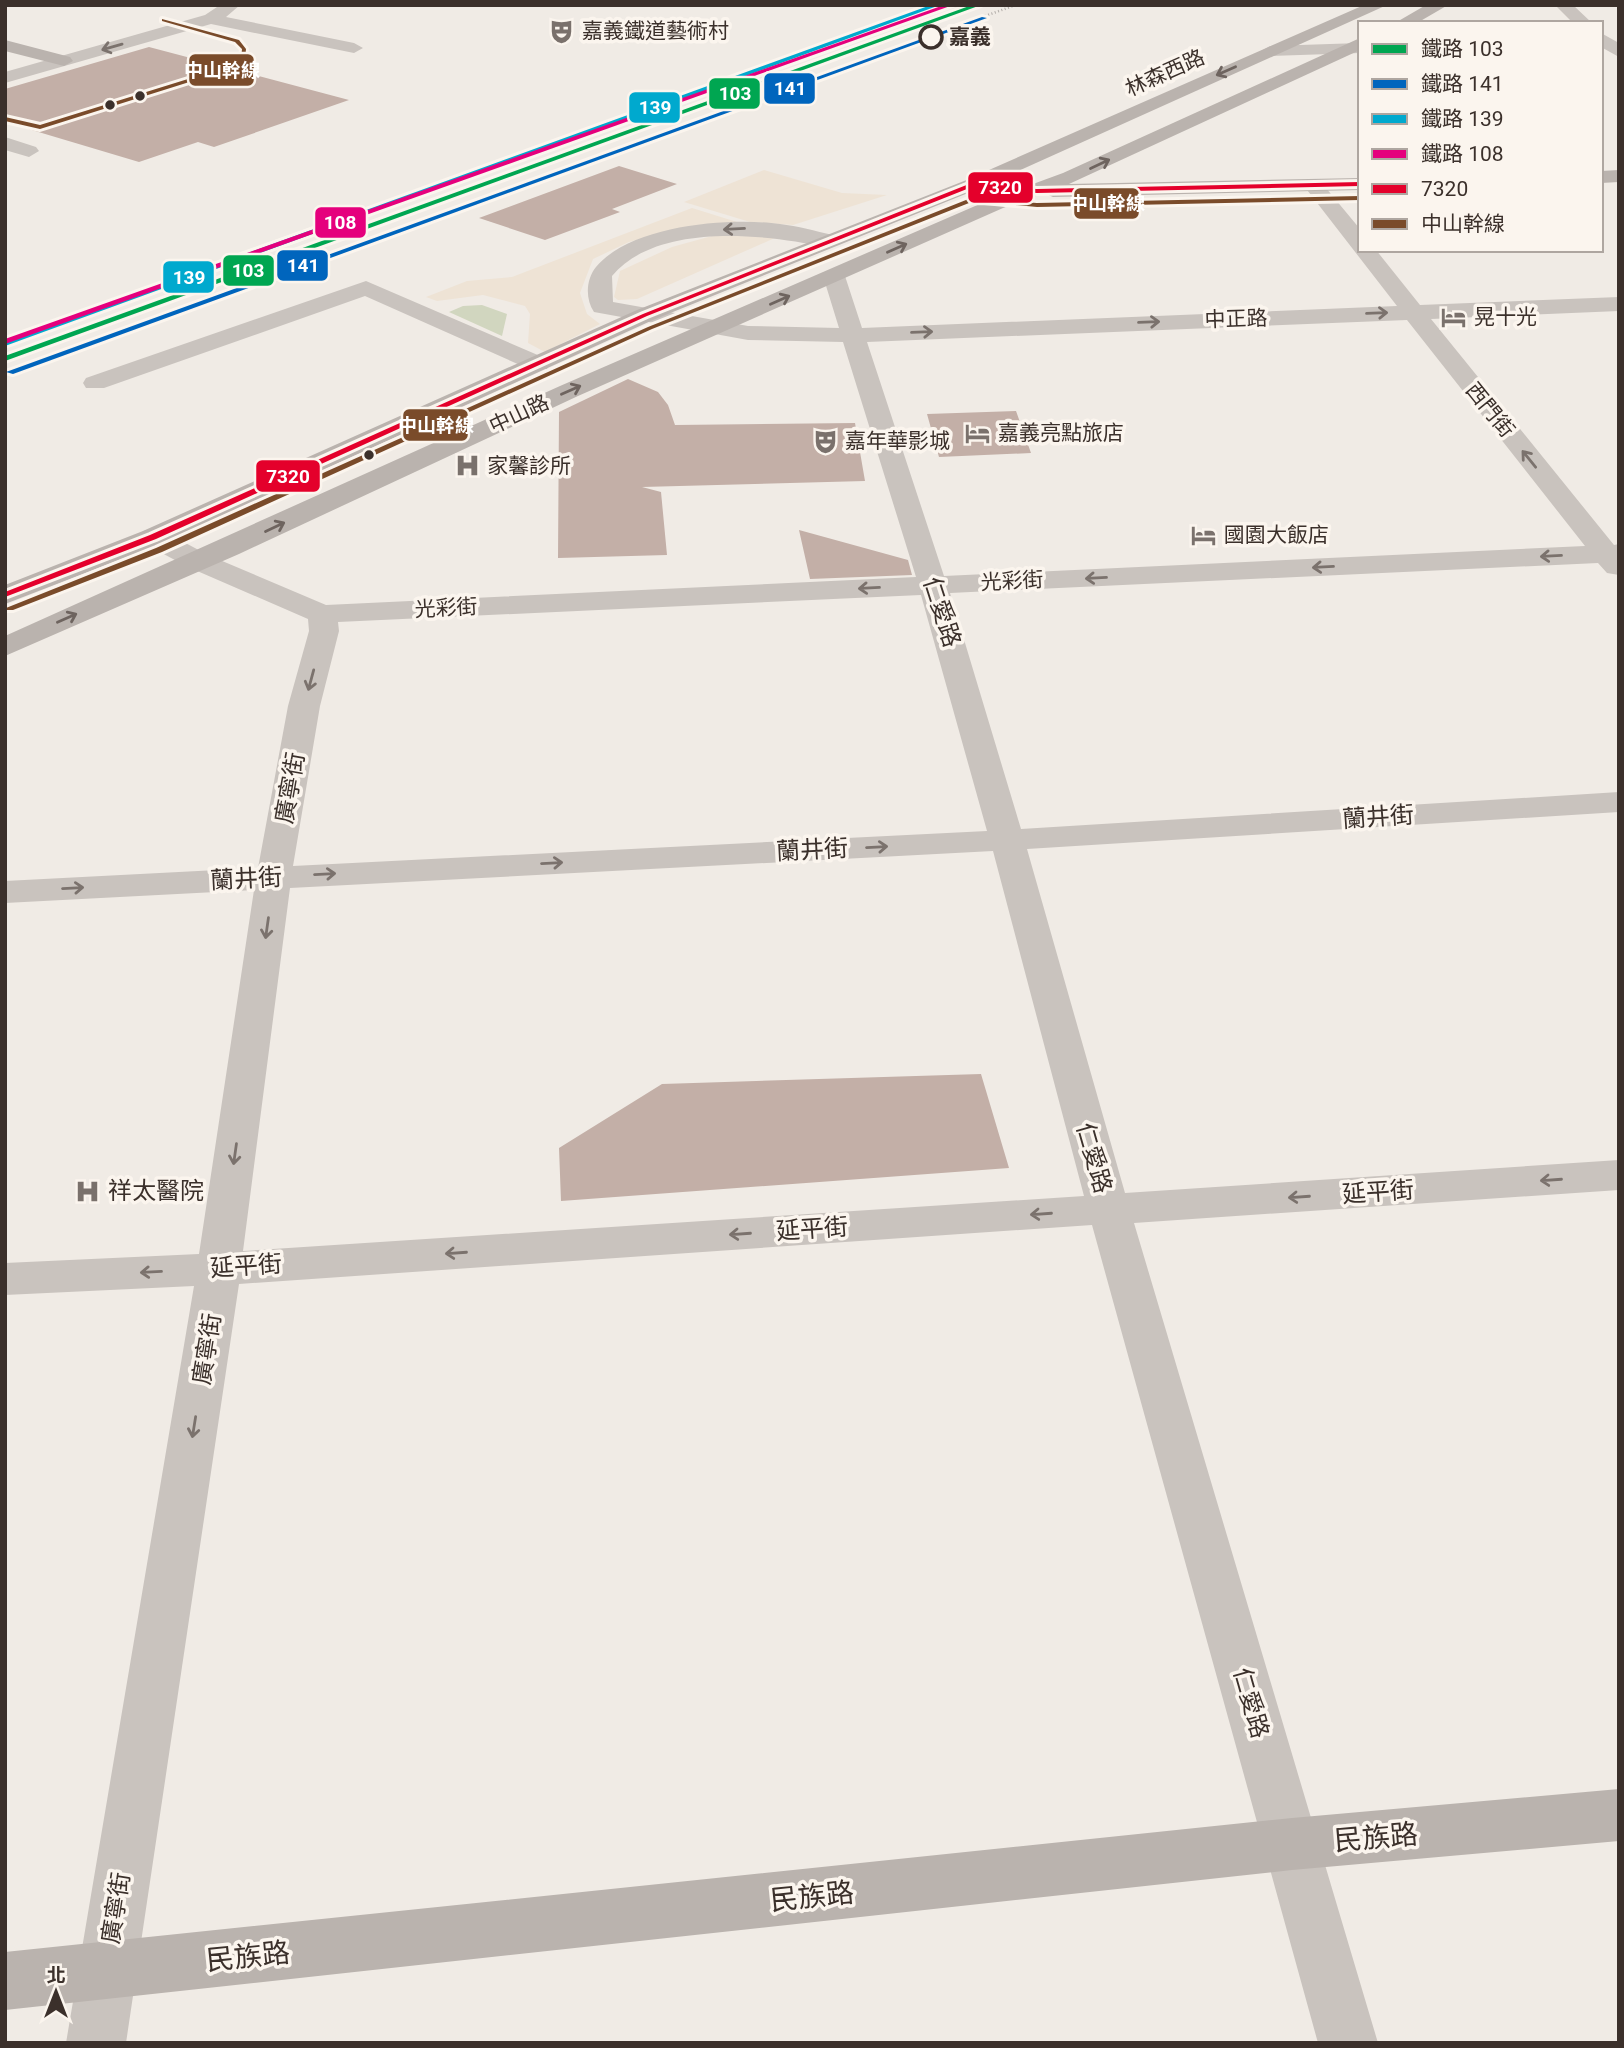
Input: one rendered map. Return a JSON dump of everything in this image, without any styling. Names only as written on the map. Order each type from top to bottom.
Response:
[{"type":"main road","name":"林森西路","points":[[971,185],[1379,5]]},
{"type":"main road","points":[[1407,21],[1440,5]]},
{"type":"main road","points":[[5,45],[64,61]]},
{"type":"main road","points":[[1037,191],[1356,47]]},
{"type":"main road","points":[[5,66],[25,72]]},
{"type":"main road","name":"中山路","points":[[5,595],[153,537],[645,315],[825,240],[971,185],[1037,191],[1358,184]]},
{"type":"main road","name":"中山路","points":[[5,647],[569,391],[996,204],[1037,191]]},
{"type":"main road","name":"民族路","points":[[5,1981],[1292,1844],[1619,1815]]},
{"type":"street","points":[[5,78],[211,19],[232,5]]},
{"type":"street","points":[[1563,5],[1582,21]]},
{"type":"street","points":[[211,19],[354,48]]},
{"type":"street","points":[[1270,51],[1356,47]]},
{"type":"street","points":[[5,143],[29,151]]},
{"type":"street","points":[[1314,186],[1358,241]]},
{"type":"street","name":"中正路","points":[[825,240],[780,230],[755,228],[694,233],[630,250],[608,264],[600,279],[602,307],[748,333],[854,335],[1619,304]]},
{"type":"street","name":"西門街","points":[[1366,252],[1410,311],[1615,559]]},
{"type":"street","name":"仁愛路","points":[[835,276],[961,673],[1109,1210],[1348,2043]]},
{"type":"street","points":[[95,383],[366,288],[538,364]]},
{"type":"street","points":[[153,537],[198,561],[322,614]]},
{"type":"street","name":"光彩街","points":[[322,614],[933,585],[1615,559]]},
{"type":"street","name":"廣寧街","points":[[96,2043],[219,1269],[274,877],[304,706],[324,631],[322,614]]},
{"type":"street","name":"蘭井街","points":[[5,892],[1006,840],[1619,802]]},
{"type":"street","name":"延平街","points":[[5,1279],[219,1269],[1619,1175]]},
{"type":"green space","points":[[482,305],[507,314],[502,336],[449,312],[463,306]]},
{"type":"shaded area","points":[[764,170],[842,193],[887,195],[793,225],[750,222],[684,202]]},
{"type":"shaded area","points":[[692,208],[737,222],[673,230],[629,242],[593,259],[580,293],[587,314],[600,324],[545,352],[528,343],[530,314],[525,306],[483,295],[437,301],[426,297],[467,281],[512,277]]},
{"type":"shaded area","points":[[719,234],[777,237],[637,299],[618,300],[614,297],[620,271],[672,247]]},
{"type":"building","points":[[149,47],[349,100],[214,147],[198,142],[139,162],[5,122],[5,89]]},
{"type":"building","points":[[619,166],[677,184],[612,209],[620,212],[545,240],[479,218]]},
{"type":"building","points":[[628,379],[658,392],[668,405],[675,425],[855,423],[865,481],[642,487],[661,492],[667,555],[558,558],[559,412]]},
{"type":"building","name":"嘉義亮點旅店","points":[[1016,411],[1031,453],[939,457],[927,414]]},
{"type":"building","points":[[799,530],[908,560],[912,575],[810,579]]},
{"type":"building","points":[[981,1074],[1009,1168],[561,1201],[559,1148],[662,1084]]},
{"type":"railway","points":[[810,78],[1016,5]]},
{"type":"rail line","name":"139","points":[[5,344],[937,5]]},
{"type":"rail line","name":"108","points":[[5,342],[950,5]]},
{"type":"rail line","name":"103","points":[[5,359],[978,5]]},
{"type":"rail line","name":"141","points":[[10,372],[984,18]]},
{"type":"transit line","name":"中山幹線","points":[[5,119],[40,127],[235,66],[243,59],[244,49],[237,41],[164,20]]},
{"type":"transit line","name":"7320","points":[[5,595],[153,537],[645,315],[971,185],[1037,191],[1358,184]]},
{"type":"transit line","name":"中山幹線","points":[[10,608],[159,550],[650,328],[973,199],[1037,205],[1358,198]]},
{"type":"place","name":"嘉義鐵道藝術村","points":[[562,31]]},
{"type":"place","name":"嘉義","points":[[931,37]]},
{"type":"place","name":"晃十光","points":[[1454,317]]},
{"type":"place","name":"嘉義亮點旅店","points":[[978,433]]},
{"type":"place","name":"嘉年華影城","points":[[825,441]]},
{"type":"place","name":"家馨診所","points":[[467,466]]},
{"type":"place","name":"國園大飯店","points":[[1204,535]]},
{"type":"place","name":"祥太醫院","points":[[88,1191]]}]
